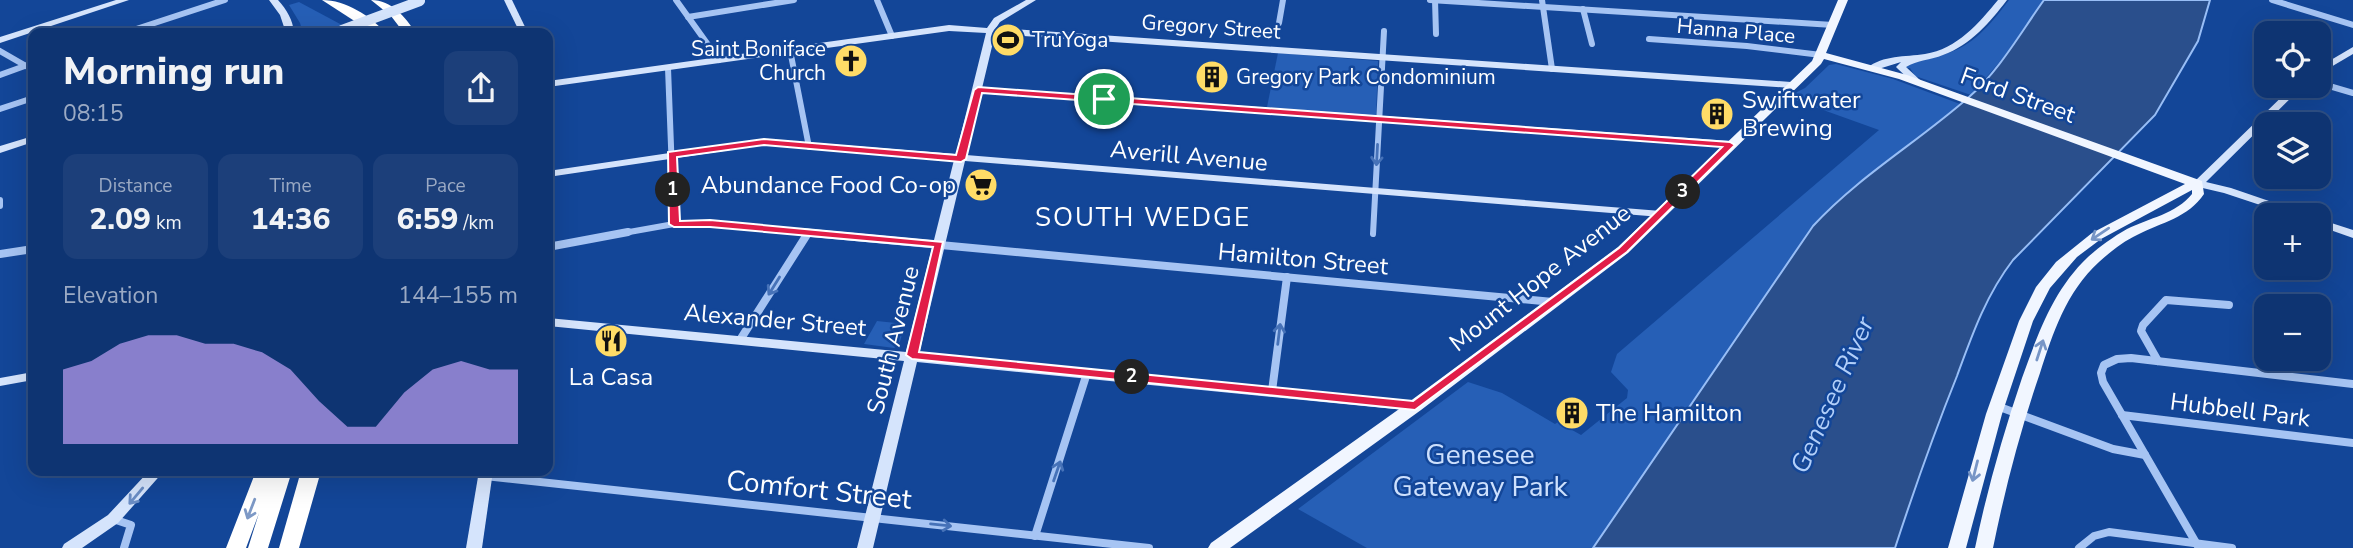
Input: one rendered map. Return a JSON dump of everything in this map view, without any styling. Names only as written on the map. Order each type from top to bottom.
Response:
[{"type":"highway","points":[[328,0],[374,28]]},
{"type":"highway","points":[[351,0],[373,15],[383,28]]},
{"type":"highway","points":[[377,0],[408,28]]},
{"type":"highway","points":[[394,0],[407,17],[410,28]]},
{"type":"highway","points":[[236,548],[263,476]]},
{"type":"highway","points":[[258,548],[280,476]]},
{"type":"highway","points":[[289,548],[310,476]]},
{"type":"main road","name":"Mount Hope Avenue","points":[[1217,548],[1415,406],[1623,250],[1791,85],[1824,49],[1843,0]]},
{"type":"main road","name":"Ford Street","points":[[1824,49],[2198,184]]},
{"type":"main road","points":[[1957,548],[1976,464],[1995,406],[2029,312],[2056,271],[2084,244],[2110,227],[2161,203],[2183,188],[2198,184],[2196,198],[2112,244],[2089,264],[2070,286],[2046,329],[2017,414],[2002,460],[1984,548]]},
{"type":"street","points":[[38,28],[125,0]]},
{"type":"street","points":[[139,28],[225,0]]},
{"type":"street","points":[[273,0],[281,7],[290,28]]},
{"type":"street","points":[[348,28],[421,0]]},
{"type":"street","points":[[508,0],[522,28]]},
{"type":"street","points":[[676,0],[719,60]]},
{"type":"street","points":[[688,17],[794,0]]},
{"type":"street","points":[[877,0],[892,36]]},
{"type":"street","points":[[992,32],[997,20],[1032,0]]},
{"type":"street","points":[[1279,23],[1283,0]]},
{"type":"street","points":[[1430,0],[1542,3],[1583,9],[1833,25]]},
{"type":"street","points":[[1435,0],[1436,34]]},
{"type":"street","points":[[1920,83],[1901,67],[1906,62],[1958,46],[2003,0]]},
{"type":"street","points":[[2272,0],[2353,25]]},
{"type":"street","points":[[1542,3],[1552,69]]},
{"type":"street","points":[[1583,9],[1592,44]]},
{"type":"street","name":"Gregory Street","points":[[553,84],[948,29],[1791,85]]},
{"type":"street","points":[[0,40],[28,31]]},
{"type":"street","points":[[1373,234],[1384,31]]},
{"type":"street","name":"South Avenue","points":[[865,548],[992,32]]},
{"type":"street","name":"Hanna Place","points":[[1649,39],[1824,49]]},
{"type":"street","points":[[790,50],[810,147]]},
{"type":"street","points":[[2331,64],[2353,50]]},
{"type":"street","points":[[0,51],[28,64]]},
{"type":"street","points":[[1870,67],[1891,59],[1919,58]]},
{"type":"street","points":[[0,75],[28,66]]},
{"type":"street","points":[[668,68],[674,224]]},
{"type":"street","points":[[2331,87],[2353,93]]},
{"type":"street","points":[[978,90],[1730,145]]},
{"type":"street","points":[[2198,184],[2286,98]]},
{"type":"street","points":[[0,110],[28,100]]},
{"type":"street","points":[[0,150],[28,141]]},
{"type":"street","name":"Averill Avenue","points":[[553,173],[759,142],[1661,214]]},
{"type":"street","name":"Ford Street","points":[[2198,184],[2254,206]]},
{"type":"street","name":"Ford Street","points":[[2198,184],[2264,203]]},
{"type":"street","points":[[0,200],[0,206]]},
{"type":"street","name":"Hamilton Street","points":[[553,246],[674,224],[710,224],[1554,302]]},
{"type":"street","points":[[2331,226],[2353,234]]},
{"type":"street","points":[[740,340],[808,233]]},
{"type":"street","points":[[2331,234],[2353,241]]},
{"type":"street","points":[[0,254],[28,250]]},
{"type":"street","points":[[1272,391],[1287,277]]},
{"type":"street","points":[[2158,361],[2141,329],[2162,302],[2173,299],[2229,305]]},
{"type":"street","name":"Alexander Street","points":[[553,321],[1415,406]]},
{"type":"street","points":[[2197,545],[2101,377],[2104,365],[2111,360],[2124,358],[2353,384]]},
{"type":"street","points":[[1035,536],[1087,373]]},
{"type":"street","points":[[0,382],[28,377]]},
{"type":"street","points":[[1995,406],[2113,449],[2145,455]]},
{"type":"street","name":"Hubbell Park","points":[[2122,415],[2353,443]]},
{"type":"street","points":[[70,548],[113,519],[152,476]]},
{"type":"street","points":[[474,548],[486,476]]},
{"type":"street","name":"Comfort Street","points":[[512,476],[1149,548]]},
{"type":"street","points":[[113,519],[131,525],[124,548]]},
{"type":"street","points":[[2079,548],[2094,536],[2109,532],[2232,548]]},
{"type":"green space","points":[[2009,0],[2044,0],[2003,58],[1971,95],[1915,76],[1910,68],[1904,68],[1909,63],[1955,50],[1977,37]]},
{"type":"green space","points":[[299,2],[342,25],[333,28],[302,28],[289,5]]},
{"type":"green space","points":[[1278,53],[1378,61],[1376,116],[1267,107]]},
{"type":"green space","name":"Genesee Gateway Park","points":[[1836,64],[1893,79],[1960,104],[1813,226],[1593,548],[1367,548],[1298,509],[1468,382],[1502,393],[1555,424],[1558,422],[1581,435],[1627,398],[1628,390],[1611,372],[1617,354],[1879,130],[1787,97],[1805,88],[1829,65]]},
{"type":"green space","points":[[877,321],[905,324],[899,345],[894,348],[864,344]]},
{"type":"water","name":"Genesee River","points":[[2044,0],[2210,0],[2198,41],[2155,115],[2003,273],[1980,316],[1968,346],[1895,548],[1593,548],[1813,226],[1869,175],[1980,87]]},
{"type":"place","name":"TruYoga","points":[[1008,40]]},
{"type":"place","name":"Saint Boniface Church","points":[[851,61]]},
{"type":"place","name":"Gregory Park Condominium","points":[[1212,77]]},
{"type":"place","name":"Swiftwater Brewing","points":[[1717,114]]},
{"type":"place","name":"Abundance Food Co-op","points":[[981,185]]},
{"type":"place","name":"La Casa","points":[[611,341]]},
{"type":"place","name":"The Hamilton","points":[[1572,413]]},
{"type":"district","name":"SOUTH WEDGE","points":[[1143,217]]},
{"type":"route","points":[[978,90],[1104,99],[1730,145],[1623,250],[1415,406],[912,355],[939,245],[710,224],[674,224],[672,154],[764,142],[961,159],[978,90]]}]
